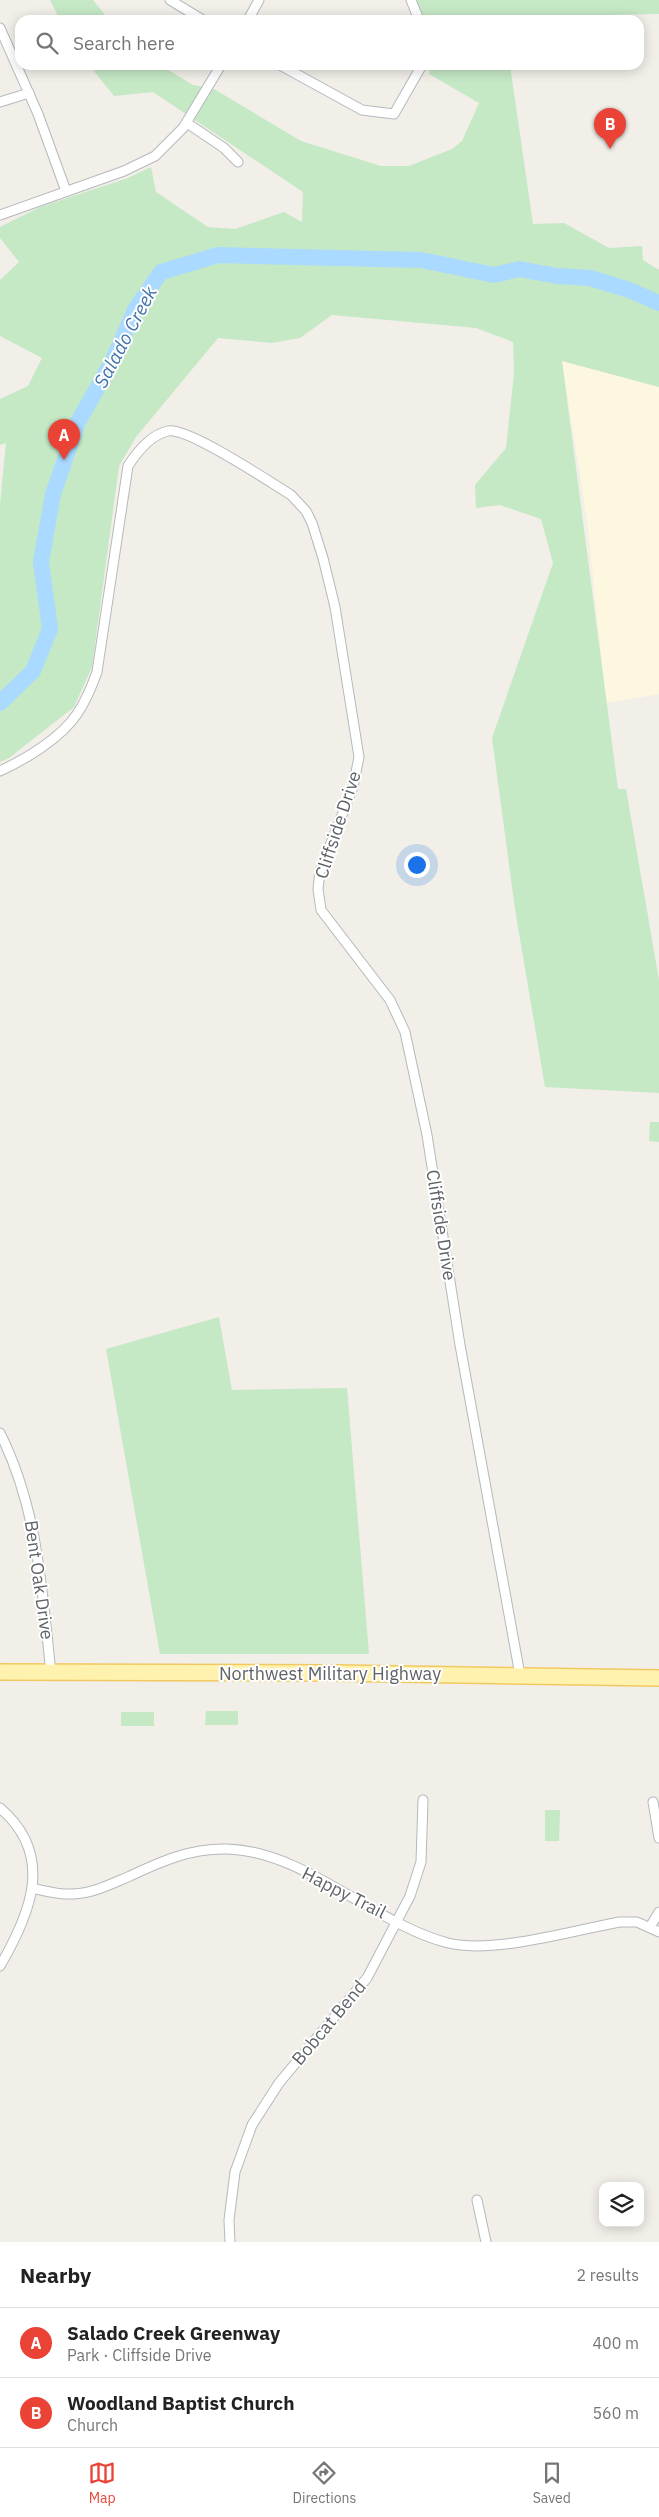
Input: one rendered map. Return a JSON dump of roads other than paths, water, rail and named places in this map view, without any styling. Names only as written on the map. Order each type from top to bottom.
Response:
[{"type":"main road","name":"Northwest Military Highway","points":[[0,1672],[520,1675],[659,1678]]},
{"type":"street","points":[[170,0],[195,15]]},
{"type":"street","points":[[251,15],[259,0]]},
{"type":"street","points":[[411,0],[418,15]]},
{"type":"street","points":[[0,28],[15,62]]},
{"type":"street","points":[[19,70],[66,191]]},
{"type":"street","points":[[0,215],[146,162],[170,143],[187,123],[218,70]]},
{"type":"street","points":[[289,70],[362,110],[394,114],[419,70]]},
{"type":"street","points":[[0,102],[29,93]]},
{"type":"street","points":[[187,123],[224,148],[238,162]]},
{"type":"street","name":"Cliffside Drive","points":[[0,771],[25,757],[60,731],[77,715],[88,695],[97,672],[128,466],[145,445],[156,436],[169,431],[193,437],[291,494],[312,523],[335,607],[359,757],[353,787],[320,871],[318,889],[321,910],[390,1000],[407,1040],[427,1135],[460,1345],[520,1675]]},
{"type":"street","name":"Bent Oak Drive","points":[[0,1433],[20,1483],[37,1542],[51,1673]]},
{"type":"street","name":"Bobcat Bend","points":[[230,2242],[229,2220],[235,2172],[252,2125],[278,2083],[367,1978],[397,1921],[419,1874],[423,1800]]},
{"type":"street","points":[[653,1802],[659,1838]]},
{"type":"street","points":[[0,1808],[17,1824],[29,1845],[33,1864],[32,1888],[21,1922],[0,1966]]},
{"type":"street","name":"Happy Trail","points":[[32,1888],[63,1894],[98,1890],[184,1853],[207,1849],[242,1850],[287,1864],[422,1934],[448,1943],[498,1946],[619,1922],[637,1922],[659,1932]]},
{"type":"street","points":[[650,1927],[659,1912]]},
{"type":"street","points":[[477,2200],[486,2242]]},
{"type":"waterway","name":"Salado Creek","points":[[0,703],[33,671],[50,629],[41,562],[53,494],[78,422],[112,362],[136,308],[161,272],[218,255],[421,260],[494,275],[519,269],[557,276],[590,278],[629,290],[659,303]]},
{"type":"place","name":"Woodland Baptist Church","points":[[610,149]]},
{"type":"place","name":"Salado Creek Greenway","points":[[64,460]]}]
